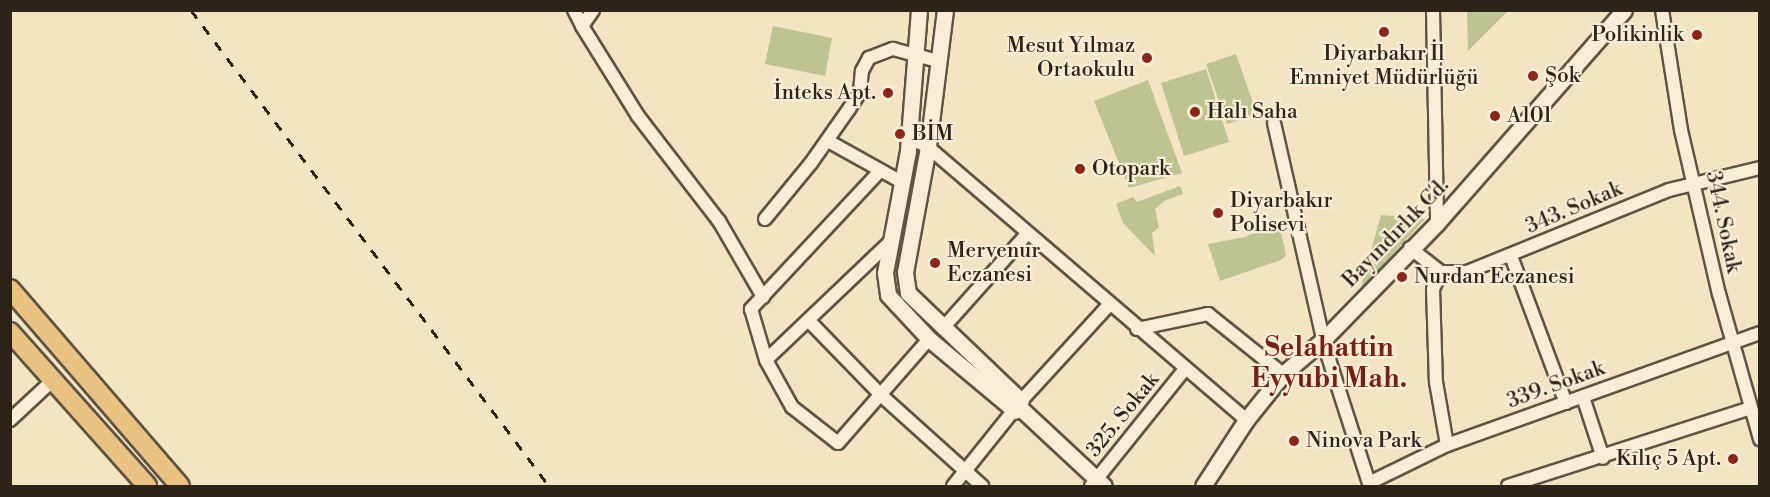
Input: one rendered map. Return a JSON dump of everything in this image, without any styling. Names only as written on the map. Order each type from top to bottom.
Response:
[{"type":"main road","points":[[10,289],[180,486]]},
{"type":"main road","points":[[10,332],[147,486]]},
{"type":"street","points":[[574,10],[638,116],[719,221],[763,297]]},
{"type":"street","points":[[582,26],[593,10]]},
{"type":"street","points":[[919,10],[909,136],[900,181],[894,238],[885,273],[888,296],[929,339],[1018,406]]},
{"type":"street","points":[[945,10],[928,147],[905,272],[908,293],[1097,484]]},
{"type":"street","points":[[1433,10],[1437,223]]},
{"type":"street","name":"Bayındırlık Cd.","points":[[1203,486],[1246,420],[1283,374],[1323,340],[1410,248],[1437,223],[1624,10]]},
{"type":"street","name":"344. Sokak","points":[[1662,10],[1681,130],[1732,341],[1760,440]]},
{"type":"street","points":[[765,219],[828,141],[860,92],[862,71],[869,57],[893,49],[938,61]]},
{"type":"street","points":[[1274,123],[1323,340],[1369,485]]},
{"type":"street","points":[[909,136],[928,147],[1109,305],[1246,420]]},
{"type":"street","points":[[828,141],[900,181]]},
{"type":"street","name":"343. Sokak","points":[[1441,272],[1467,272],[1669,190],[1760,168]]},
{"type":"street","points":[[880,171],[751,309],[766,360],[792,407],[838,443],[882,396],[929,339]]},
{"type":"street","points":[[943,328],[1027,234]]},
{"type":"street","points":[[766,360],[810,322],[894,238]]},
{"type":"street","points":[[1410,248],[1441,272],[1433,289],[1436,382],[1447,445]]},
{"type":"street","points":[[1510,256],[1566,403]]},
{"type":"street","points":[[953,486],[1018,406],[1109,305]]},
{"type":"street","points":[[1137,329],[1208,314],[1283,374]]},
{"type":"street","points":[[810,322],[882,396],[982,486]]},
{"type":"street","name":"339. Sokak","points":[[1369,485],[1447,445],[1732,341],[1760,333]]},
{"type":"street","name":"325. Sokak","points":[[1097,484],[1185,369]]},
{"type":"street","points":[[10,420],[53,380]]},
{"type":"street","points":[[1583,397],[1603,458]]},
{"type":"street","points":[[1508,486],[1603,458],[1751,408]]},
{"type":"green space","points":[[1467,10],[1508,10],[1468,51]]},
{"type":"green space","points":[[773,26],[832,38],[825,76],[765,64]]},
{"type":"green space","points":[[1236,54],[1257,115],[1227,124],[1206,64]]},
{"type":"green space","name":"Halı Saha","points":[[1206,69],[1229,142],[1184,156],[1161,83]]},
{"type":"green space","points":[[1148,80],[1182,173],[1129,188],[1094,101]]},
{"type":"green space","points":[[1180,186],[1183,194],[1164,201],[1155,209],[1159,227],[1152,233],[1155,256],[1123,223],[1116,204],[1133,197],[1137,202]]},
{"type":"green space","points":[[1381,215],[1425,219],[1360,290]]},
{"type":"green space","points":[[1279,223],[1286,255],[1281,260],[1220,281],[1208,244],[1245,237]]},
{"type":"railway","points":[[191,10],[549,486]]},
{"type":"place","name":"Diyarbakır İl Emniyet Müdürlüğü","points":[[1384,32]]},
{"type":"place","name":"Polikinlik","points":[[1697,35]]},
{"type":"place","name":"Mesut Yılmaz Ortaokulu","points":[[1147,58]]},
{"type":"place","name":"Şok","points":[[1533,76]]},
{"type":"place","name":"İnteks Apt.","points":[[888,93]]},
{"type":"place","name":"Halı Saha","points":[[1195,112]]},
{"type":"place","name":"A101","points":[[1495,116]]},
{"type":"place","name":"BİM","points":[[900,134]]},
{"type":"place","name":"Otopark","points":[[1080,169]]},
{"type":"place","name":"Diyarbakır Polisevi","points":[[1218,213]]},
{"type":"place","name":"Mervenur Eczanesi","points":[[935,263]]},
{"type":"place","name":"Nurdan Eczanesi","points":[[1402,277]]},
{"type":"place","name":"Ninova Park","points":[[1294,441]]},
{"type":"place","name":"Kılıç 5 Apt.","points":[[1733,459]]},
{"type":"district","name":"Selahattin Eyyubi Mah.","points":[[1329,364]]}]
